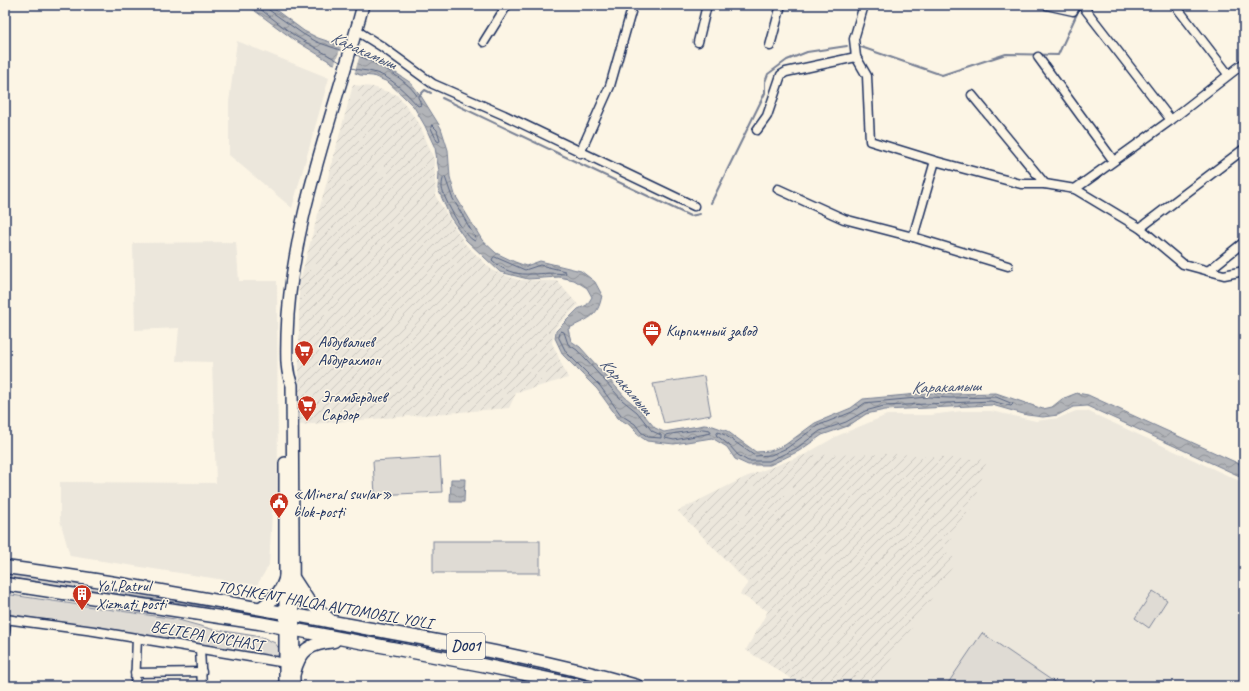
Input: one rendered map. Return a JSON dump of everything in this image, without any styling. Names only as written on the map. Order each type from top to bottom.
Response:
[{"type":"highway","name":"TOSHKENT HALQA AVTOMOBIL YO'LI","points":[[5,567],[261,608],[499,652],[554,664],[636,686]]},
{"type":"highway","points":[[261,608],[279,593],[290,577],[309,602],[333,622]]},
{"type":"highway","name":"TOSHKENT HALQA AVTOMOBIL YO'LI","points":[[5,584],[290,630],[490,666],[582,686]]},
{"type":"highway","points":[[294,673],[300,654],[307,648],[321,643],[342,640]]},
{"type":"main road","points":[[294,686],[290,630],[292,385],[287,374],[288,323],[292,278],[304,216],[342,79],[357,31],[363,5]]},
{"type":"main road","points":[[285,686],[290,630]]},
{"type":"street","points":[[484,42],[507,5]]},
{"type":"street","points":[[580,153],[610,86],[633,5]]},
{"type":"street","points":[[698,42],[707,5]]},
{"type":"street","points":[[770,46],[781,5]]},
{"type":"street","points":[[864,5],[854,40],[856,57],[867,76],[870,141],[935,161],[1021,184],[1045,184],[1075,189],[1140,228],[1183,264],[1224,275],[1244,271]]},
{"type":"street","points":[[1046,5],[1073,11],[1076,5]]},
{"type":"street","points":[[1082,5],[1171,120]]},
{"type":"street","points":[[1175,5],[1228,74]]},
{"type":"street","points":[[357,31],[381,46],[433,84],[504,115],[580,153],[694,206]]},
{"type":"street","points":[[757,130],[766,116],[782,75],[786,72],[856,57]]},
{"type":"street","points":[[1038,57],[1113,160]]},
{"type":"street","points":[[1075,189],[1113,160],[1171,120],[1244,63]]},
{"type":"street","points":[[972,95],[1045,184]]},
{"type":"street","points":[[1140,228],[1244,149]]},
{"type":"street","points":[[913,237],[935,161]]},
{"type":"street","points":[[778,189],[844,219],[913,237],[1008,266]]},
{"type":"street","points":[[1208,271],[1244,242]]},
{"type":"street","points":[[5,632],[6,619]]},
{"type":"street","name":"BELTEPA KO'CHASI","points":[[6,619],[286,662]]},
{"type":"street","points":[[135,686],[137,638]]},
{"type":"street","points":[[200,649],[202,686]]},
{"type":"street","points":[[135,673],[202,672]]},
{"type":"shaded area","points":[[237,41],[329,78],[292,208],[229,155],[229,102]]},
{"type":"shaded area","points":[[353,85],[373,87],[397,95],[419,123],[434,159],[436,197],[465,244],[493,271],[519,280],[557,281],[578,305],[555,328],[552,343],[568,378],[516,393],[509,408],[299,425],[299,284]]},
{"type":"shaded area","points":[[236,242],[239,281],[277,281],[278,496],[272,513],[269,565],[257,585],[70,556],[60,520],[60,482],[216,483],[212,362],[176,361],[179,328],[135,330],[133,243]]},
{"type":"shaded area","points":[[704,376],[711,415],[664,423],[653,384]]},
{"type":"shaded area","points":[[962,411],[991,411],[1036,421],[1059,418],[1076,411],[1087,411],[1244,483],[1244,686],[809,686],[792,679],[746,650],[768,611],[740,594],[748,583],[678,511],[746,477],[804,455],[837,436],[887,415],[930,415]]},
{"type":"shaded area","points":[[901,454],[987,460],[975,502],[944,550],[957,560],[873,686],[809,686],[792,679],[746,650],[768,611],[740,594],[748,583],[678,511],[746,477],[804,455]]},
{"type":"shaded area","points":[[440,457],[442,492],[375,495],[373,461]]},
{"type":"shaded area","points":[[433,541],[540,541],[540,573],[433,573]]},
{"type":"shaded area","points":[[5,573],[108,588],[280,618],[210,606],[5,577]]},
{"type":"shaded area","points":[[1153,591],[1167,600],[1149,628],[1135,618]]},
{"type":"shaded area","points":[[5,594],[175,619],[211,629],[262,637],[275,643],[280,650],[280,654],[274,657],[174,639],[5,614]]},
{"type":"shaded area","points":[[319,628],[489,655],[621,686],[604,686],[514,664]]},
{"type":"shaded area","points":[[982,633],[1060,686],[946,686]]},
{"type":"water","points":[[247,5],[269,5],[304,31],[318,38],[369,55],[411,83],[441,128],[448,150],[450,177],[455,195],[482,240],[496,253],[515,262],[526,266],[540,261],[581,271],[595,282],[602,295],[598,309],[591,317],[568,329],[571,341],[580,347],[655,428],[664,432],[704,425],[713,426],[727,431],[756,452],[770,451],[785,445],[815,423],[851,408],[863,399],[928,393],[996,393],[1043,409],[1052,407],[1062,399],[1077,393],[1088,395],[1244,466],[1244,478],[1087,406],[1073,407],[1058,415],[1043,417],[1027,415],[992,405],[885,410],[866,414],[848,426],[822,435],[799,451],[770,465],[748,465],[735,459],[727,447],[712,438],[674,444],[647,441],[638,435],[633,427],[618,418],[597,389],[563,355],[555,338],[556,331],[578,309],[587,305],[592,297],[587,288],[574,280],[559,277],[528,279],[500,272],[466,240],[450,217],[438,189],[439,171],[435,148],[414,107],[388,82],[373,76],[360,75],[332,63],[293,39]]},
{"type":"water","points":[[451,479],[465,479],[464,502],[450,502]]},
{"type":"pier","points":[[342,44],[361,51],[354,75],[334,66]]},
{"type":"waterway","points":[[861,47],[942,75],[1006,54],[1058,55],[1080,7]]},
{"type":"waterway","points":[[711,203],[765,93],[765,82],[768,74],[787,60],[807,52],[847,46]]},
{"type":"waterway","points":[[419,96],[425,90],[431,93]]},
{"type":"waterway","points":[[442,98],[690,216],[700,214]]},
{"type":"place","name":"Кирпичный завод","points":[[652,347]]},
{"type":"place","name":"Абдувалиев Абдурахмон","points":[[304,367]]},
{"type":"place","name":"Эгамбердиев Сардор","points":[[307,422]]},
{"type":"place","name":"«Mineral suvlar» blok-posti","points":[[279,519]]},
{"type":"place","name":"Yo'l Patrul Xizmati posti","points":[[82,611]]},
{"type":"water label","name":"Каракамыш","points":[[364,50]]},
{"type":"water label","name":"Каракамыш","points":[[627,386]]},
{"type":"water label","name":"Каракамыш","points":[[946,386]]}]
